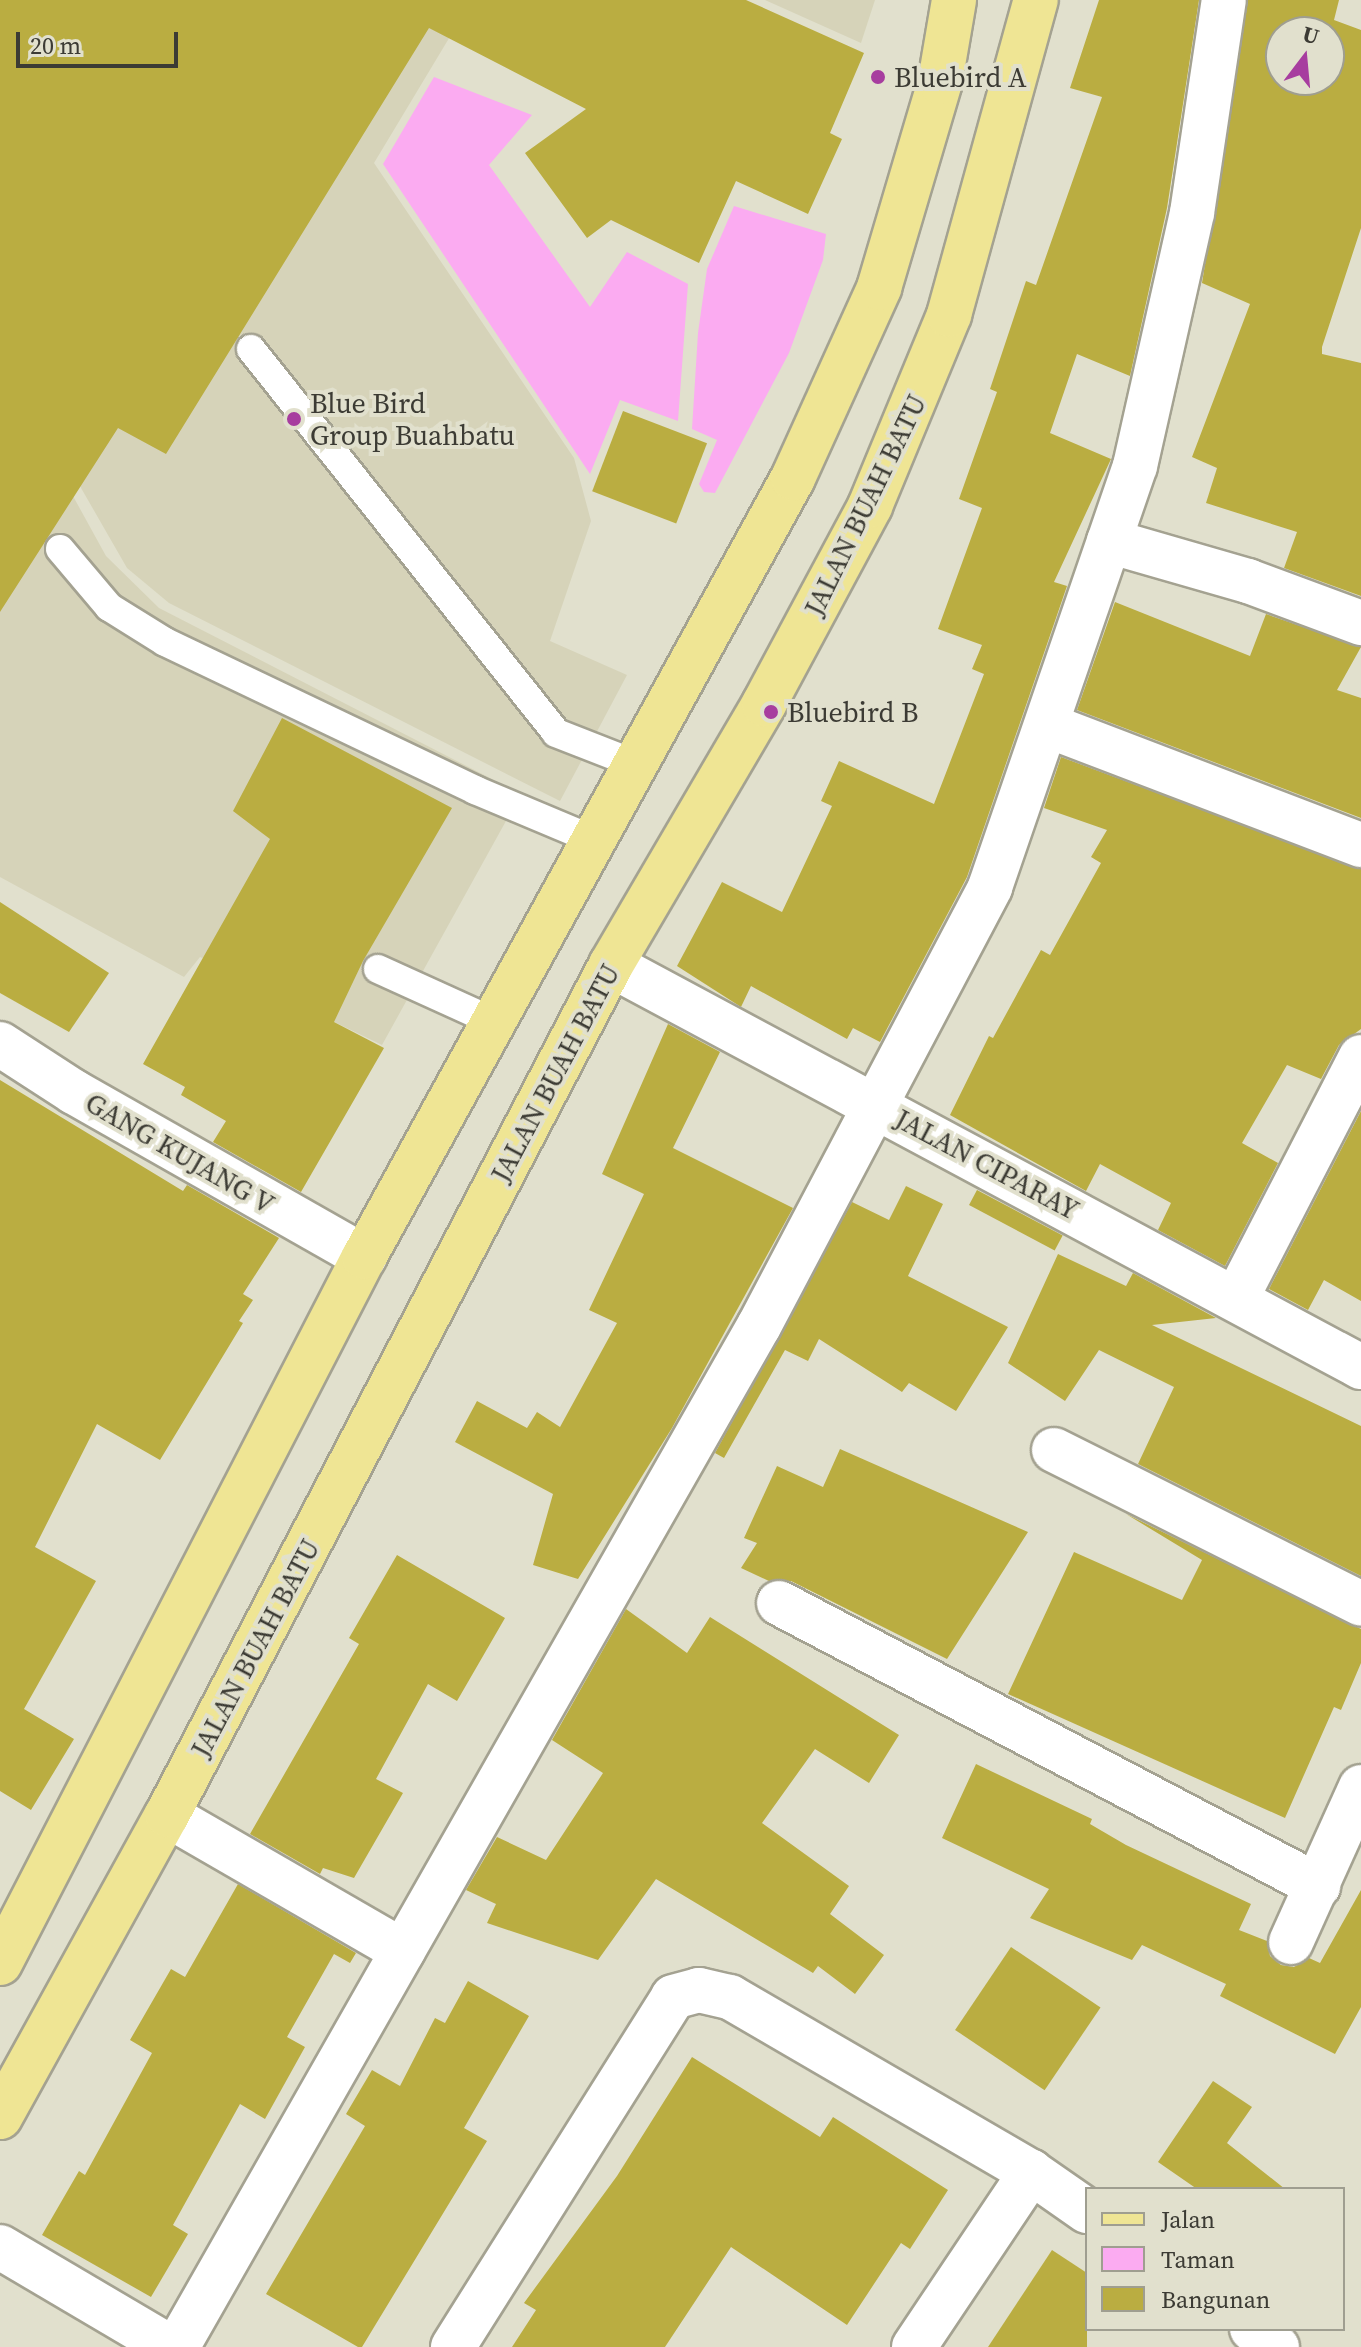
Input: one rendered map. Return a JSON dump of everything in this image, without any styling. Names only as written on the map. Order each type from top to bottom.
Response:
[{"type":"main road","points":[[0,1963],[364,1257],[495,1022],[633,763],[793,478],[847,365],[879,288],[940,82],[954,0]]},
{"type":"main road","name":"JALAN BUAH BATU","points":[[0,2117],[167,1815],[611,965],[764,704],[870,506],[911,415],[949,315],[1036,0]]},
{"type":"street","points":[[177,2347],[759,1326],[984,899],[1049,726],[1135,466],[1192,213],[1224,0]]},
{"type":"street","points":[[1109,541],[1248,581],[1361,623]]},
{"type":"street","points":[[1049,726],[1361,845]]},
{"type":"street","name":"JALAN CIPARAY","points":[[611,965],[1237,1297],[1361,1367]]},
{"type":"street","name":"GANG KUJANG V","points":[[0,1044],[74,1092],[364,1257]]},
{"type":"street","points":[[1237,1297],[1361,1057]]},
{"type":"street","points":[[1054,1450],[1361,1604]]},
{"type":"street","points":[[779,1603],[1318,1886]]},
{"type":"street","points":[[1291,1942],[1361,1787]]},
{"type":"street","points":[[167,1815],[403,1951]]},
{"type":"street","points":[[453,2347],[673,1997],[699,1990],[730,1997],[1031,2172],[1085,2210]]},
{"type":"street","points":[[914,2347],[1031,2172]]},
{"type":"street","points":[[0,2247],[170,2347]]},
{"type":"street","points":[[1255,2331],[1277,2347]]},
{"type":"lane","points":[[251,349],[556,733],[633,763]]},
{"type":"lane","points":[[60,549],[109,607],[165,642],[475,790],[594,840]]},
{"type":"lane","points":[[378,969],[495,1022]]},
{"type":"shaded area","name":"Blue Bird Group Buahbatu","points":[[0,0],[472,0],[374,163],[574,458],[591,521],[550,641],[627,675],[560,801],[169,603],[127,568],[19,380]]},
{"type":"shaded area","points":[[765,0],[875,0],[861,43]]},
{"type":"shaded area","points":[[0,382],[14,389],[106,556],[159,608],[521,794],[382,1045],[200,957],[184,977],[0,877]]},
{"type":"green space","points":[[434,77],[532,115],[489,165],[590,307],[627,252],[688,284],[678,421],[620,400],[590,474],[383,164]]},
{"type":"green space","points":[[734,206],[826,234],[823,260],[789,353],[715,493],[704,492],[699,484],[717,440],[692,429],[698,333],[707,269]]},
{"type":"building","points":[[0,0],[746,0],[864,53],[830,133],[842,139],[808,214],[736,181],[699,263],[611,220],[587,238],[525,153],[586,109],[429,28],[166,454],[118,428],[0,612]]},
{"type":"building","points":[[1099,0],[1199,0],[1167,208],[1130,376],[1077,354],[1050,433],[1111,459],[1054,582],[1067,586],[967,877],[880,1042],[853,1028],[847,1039],[751,986],[741,1007],[677,966],[722,882],[782,912],[832,806],[821,801],[839,761],[934,804],[984,674],[972,669],[982,645],[938,629],[982,508],[959,499],[997,392],[990,389],[1026,281],[1036,285],[1102,97],[1070,88]]},
{"type":"building","points":[[1248,0],[1339,0],[1335,16],[1265,16],[1265,96],[1345,96],[1345,24],[1361,30],[1361,228],[1322,354],[1361,363],[1361,596],[1284,568],[1297,532],[1206,503],[1217,468],[1192,457],[1250,304],[1202,283]]},
{"type":"building","points":[[623,411],[707,443],[676,524],[592,491]]},
{"type":"building","points":[[1115,602],[1250,656],[1266,614],[1361,647],[1337,690],[1361,698],[1361,818],[1077,710]]},
{"type":"building","points":[[282,718],[452,808],[363,961],[334,1022],[384,1048],[301,1192],[213,1142],[226,1121],[181,1095],[185,1087],[143,1064],[270,839],[233,811]]},
{"type":"building","points":[[1061,757],[1361,869],[1361,1029],[1339,1045],[1321,1079],[1287,1065],[1242,1143],[1278,1163],[1225,1266],[1158,1230],[1171,1203],[1100,1164],[1086,1191],[950,1115],[989,1036],[993,1038],[1041,950],[1050,955],[1101,863],[1091,857],[1107,830],[1044,808]]},
{"type":"building","points":[[0,902],[109,973],[69,1032],[0,993]]},
{"type":"building","points":[[668,1024],[720,1052],[673,1148],[793,1208],[672,1428],[578,1579],[533,1565],[553,1494],[455,1442],[477,1401],[527,1428],[537,1412],[560,1427],[617,1323],[589,1310],[644,1194],[602,1174]]},
{"type":"building","points":[[0,1080],[183,1191],[187,1185],[279,1238],[243,1294],[253,1300],[239,1321],[243,1323],[160,1460],[97,1424],[35,1547],[96,1581],[24,1709],[74,1739],[31,1810],[0,1791]]},
{"type":"building","points":[[1361,1111],[1361,1301],[1324,1280],[1308,1310],[1269,1289]]},
{"type":"building","points":[[906,1186],[943,1204],[908,1276],[1008,1327],[956,1411],[909,1383],[902,1392],[819,1339],[808,1361],[785,1350],[724,1458],[715,1453],[852,1202],[889,1220]]},
{"type":"building","points":[[977,1190],[1063,1236],[1055,1251],[969,1205]]},
{"type":"building","points":[[1058,1254],[1126,1286],[1133,1273],[1216,1318],[1152,1325],[1361,1426],[1361,1576],[1138,1464],[1174,1387],[1099,1350],[1065,1401],[1008,1363]]},
{"type":"building","points":[[840,1449],[1028,1532],[947,1659],[791,1581],[769,1581],[741,1568],[757,1543],[744,1538],[777,1466],[823,1487]]},
{"type":"building","points":[[1126,1514],[1361,1629],[1361,1663],[1341,1710],[1334,1707],[1285,1818],[1008,1694],[1074,1552],[1182,1600],[1202,1560]]},
{"type":"building","points":[[397,1555],[505,1618],[457,1701],[428,1684],[376,1779],[403,1793],[354,1878],[323,1868],[320,1874],[250,1834],[359,1644],[349,1638]]},
{"type":"building","points":[[626,1609],[687,1653],[710,1617],[899,1735],[869,1783],[815,1749],[762,1823],[849,1886],[830,1914],[884,1955],[855,1994],[818,1966],[813,1973],[656,1879],[598,1960],[487,1923],[496,1904],[466,1890],[497,1837],[546,1860],[603,1773],[552,1740]]},
{"type":"building","points":[[976,1764],[1092,1819],[1090,1824],[1126,1845],[1251,1904],[1239,1930],[1267,1941],[1270,1956],[1281,1965],[1294,1967],[1309,1958],[1320,1963],[1361,1890],[1361,2007],[1335,2054],[1220,1996],[1226,1984],[1142,1945],[1132,1960],[1030,1918],[1049,1889],[942,1838]]},
{"type":"building","points":[[238,1884],[356,1953],[350,1963],[334,1954],[287,2037],[305,2047],[265,2119],[240,2104],[173,2225],[188,2234],[151,2297],[42,2235],[79,2171],[85,2175],[152,2053],[130,2040],[171,1969],[185,1977]]},
{"type":"building","points":[[1011,1947],[1101,2007],[1045,2090],[955,2030]]},
{"type":"building","points":[[468,1981],[529,2016],[464,2128],[487,2141],[362,2347],[358,2347],[266,2294],[365,2126],[346,2114],[372,2070],[400,2086],[435,2018],[445,2023]]},
{"type":"building","points":[[692,2057],[820,2137],[833,2117],[948,2190],[910,2249],[901,2243],[847,2325],[731,2247],[665,2347],[512,2347],[536,2310],[524,2303],[617,2176]]},
{"type":"building","points":[[1213,2081],[1252,2107],[1227,2143],[1282,2187],[1194,2187],[1158,2162]]},
{"type":"building","points":[[1052,2250],[1085,2272],[1087,2347],[988,2347]]},
{"type":"place","name":"Bluebird A","points":[[878,77]]},
{"type":"place","name":"Blue Bird Group Buahbatu","points":[[294,419]]},
{"type":"place","name":"Bluebird B","points":[[771,712]]}]
